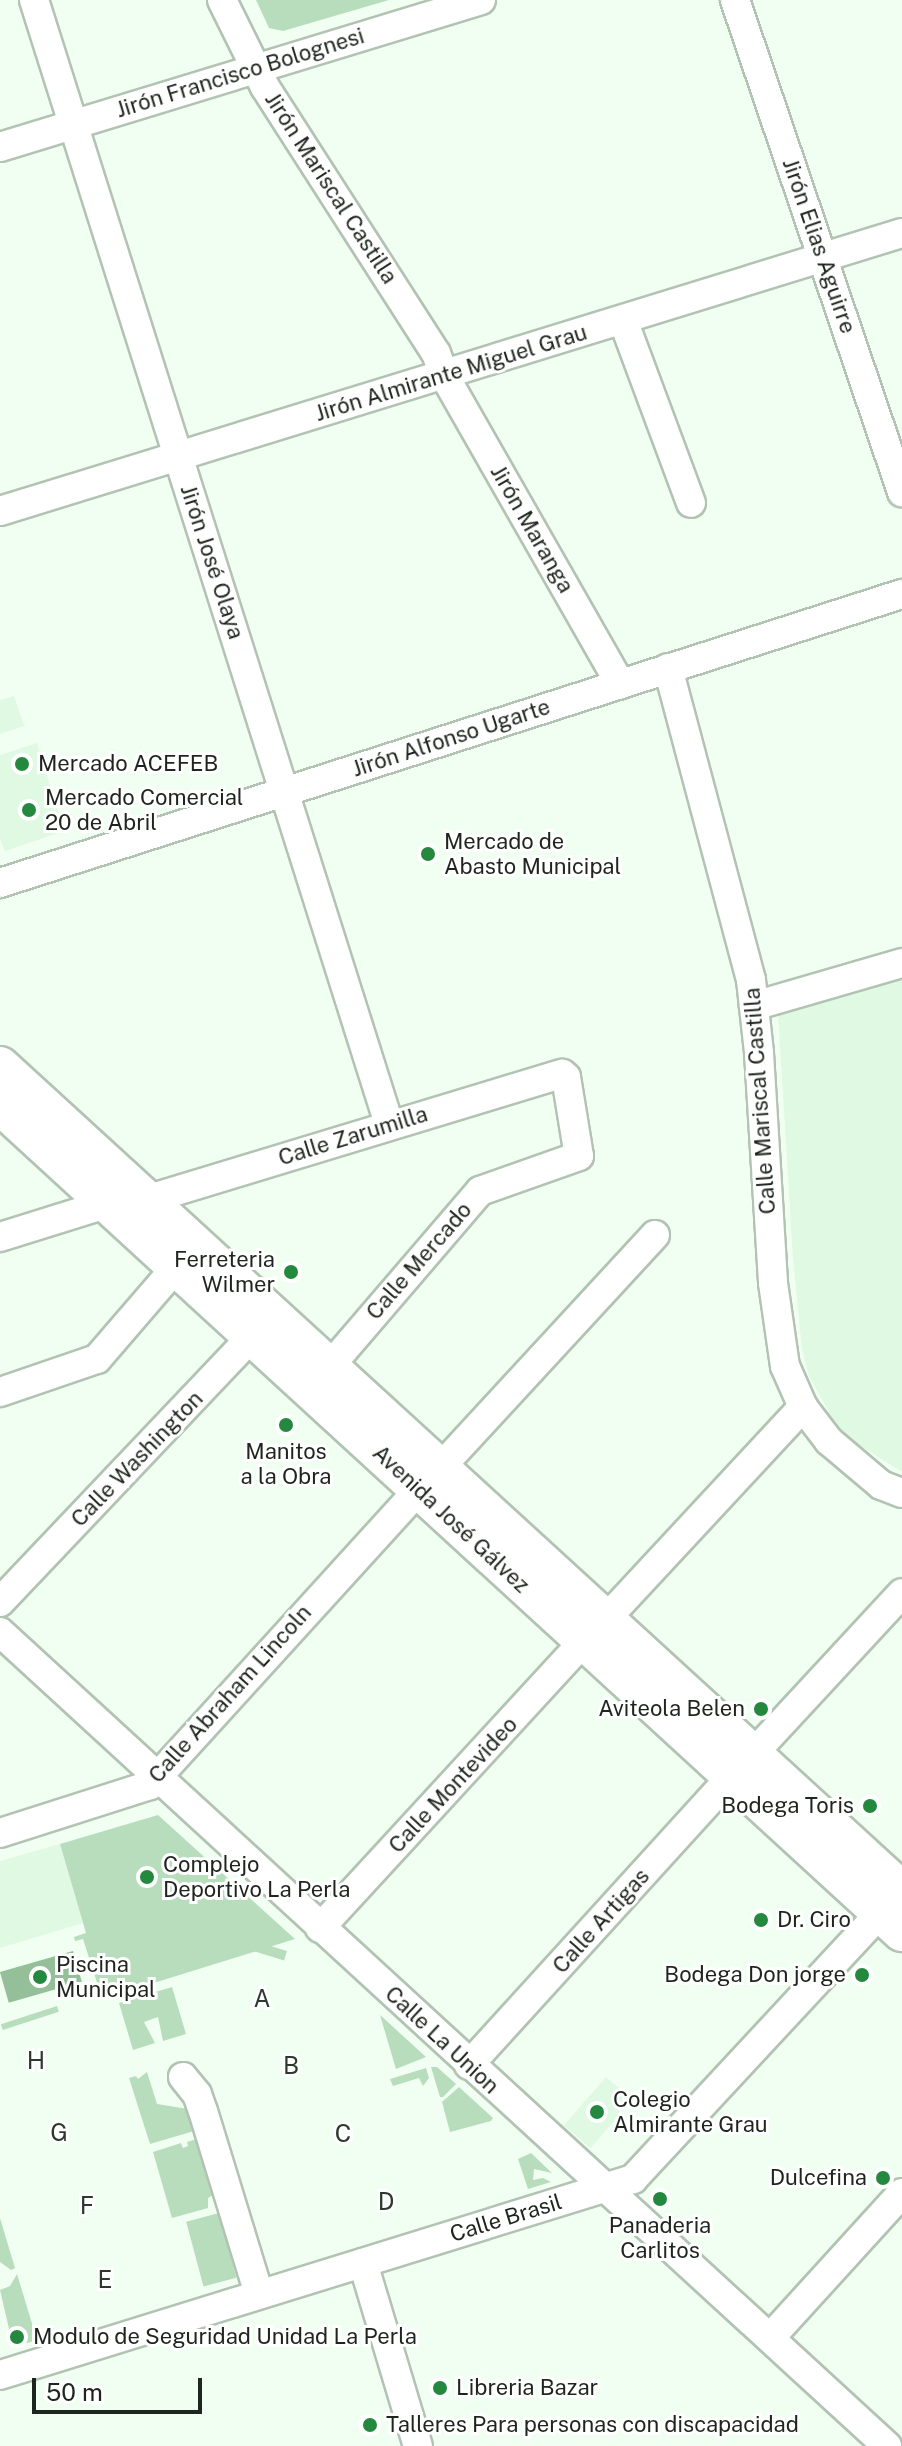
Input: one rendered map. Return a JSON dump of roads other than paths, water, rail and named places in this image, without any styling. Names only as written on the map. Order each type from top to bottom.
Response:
[{"type":"main road","name":"Avenida José Gálvez","points":[[4,1083],[262,1326],[594,1631],[897,1903]]},
{"type":"main road","name":"Avenida José Gálvez","points":[[128,1201],[176,1267],[329,1367],[429,1479]]},
{"type":"street","name":"Jirón José Olaya","points":[[34,0],[389,1124]]},
{"type":"street","name":"Jirón Mariscal Castilla","points":[[222,0],[254,68],[390,278],[436,353],[444,375]]},
{"type":"street","name":"Jirón Francisco Bolognesi","points":[[0,147],[481,0]]},
{"type":"street","name":"Jirón Elias Aguirre","points":[[735,0],[902,492]]},
{"type":"street","name":"Jirón Almirante Miguel Grau","points":[[0,511],[902,233]]},
{"type":"street","points":[[623,320],[691,503]]},
{"type":"street","name":"Jirón Maranga","points":[[444,375],[620,684]]},
{"type":"street","name":"Jirón Alfonso Ugarte","points":[[0,883],[902,594]]},
{"type":"street","name":"Calle Mariscal Castilla","points":[[668,668],[731,901],[754,1006],[773,1283],[785,1366],[803,1407],[829,1441],[881,1485],[902,1493]]},
{"type":"street","points":[[754,1006],[902,963]]},
{"type":"street","points":[[0,1043],[4,1083]]},
{"type":"street","name":"Calle Zarumilla","points":[[0,1237],[562,1074]]},
{"type":"street","name":"Calle Mercado","points":[[329,1367],[480,1191],[579,1156],[566,1077],[562,1074]]},
{"type":"street","name":"Calle Abraham Lincoln","points":[[0,1833],[138,1792],[156,1778],[655,1235]]},
{"type":"street","points":[[0,1392],[97,1359],[176,1267]]},
{"type":"street","name":"Calle Washington","points":[[0,1602],[262,1326]]},
{"type":"street","name":"Calle Montevideo","points":[[320,1928],[803,1407]]},
{"type":"street","name":"Calle Artigas","points":[[469,2065],[902,1593]]},
{"type":"street","name":"Calle La Union","points":[[0,1632],[887,2446]]},
{"type":"street","name":"Calle Brasil","points":[[0,2375],[633,2179],[897,1903]]},
{"type":"street","points":[[183,2077],[197,2094],[203,2111],[259,2294]]},
{"type":"street","points":[[770,2338],[902,2193]]},
{"type":"street","points":[[363,2263],[418,2446]]},
{"type":"place","name":"Mercado ACEFEB","points":[[22,764]]},
{"type":"place","name":"Mercado Comercial 20 de Abril","points":[[29,810]]},
{"type":"place","name":"Mercado de Abasto Municipal","points":[[428,854]]},
{"type":"place","name":"Ferreteria Wilmer","points":[[291,1272]]},
{"type":"place","name":"Manitos a la Obra","points":[[286,1425]]},
{"type":"place","name":"Aviteola Belen","points":[[761,1709]]},
{"type":"place","name":"Bodega Toris","points":[[870,1806]]},
{"type":"place","name":"Complejo Deportivo La Perla","points":[[147,1877]]},
{"type":"place","name":"Dr. Ciro","points":[[761,1920]]},
{"type":"place","name":"Bodega Don jorge","points":[[862,1975]]},
{"type":"place","name":"Piscina Municipal","points":[[40,1977]]},
{"type":"place","name":"Colegio Almirante Grau","points":[[597,2112]]},
{"type":"place","name":"Dulcefina","points":[[883,2178]]},
{"type":"place","name":"Panaderia Carlitos","points":[[660,2199]]},
{"type":"place","name":"Modulo de Seguridad Unidad La Perla","points":[[17,2337]]},
{"type":"place","name":"Libreria Bazar","points":[[440,2388]]},
{"type":"place","name":"Talleres Para personas con discapacidad","points":[[370,2425]]},
{"type":"district","name":"A","points":[[263,1999]]},
{"type":"district","name":"H","points":[[37,2061]]},
{"type":"district","name":"B","points":[[292,2066]]},
{"type":"district","name":"G","points":[[60,2133]]},
{"type":"district","name":"C","points":[[344,2134]]},
{"type":"district","name":"D","points":[[387,2202]]},
{"type":"district","name":"F","points":[[88,2206]]},
{"type":"district","name":"E","points":[[106,2280]]}]
